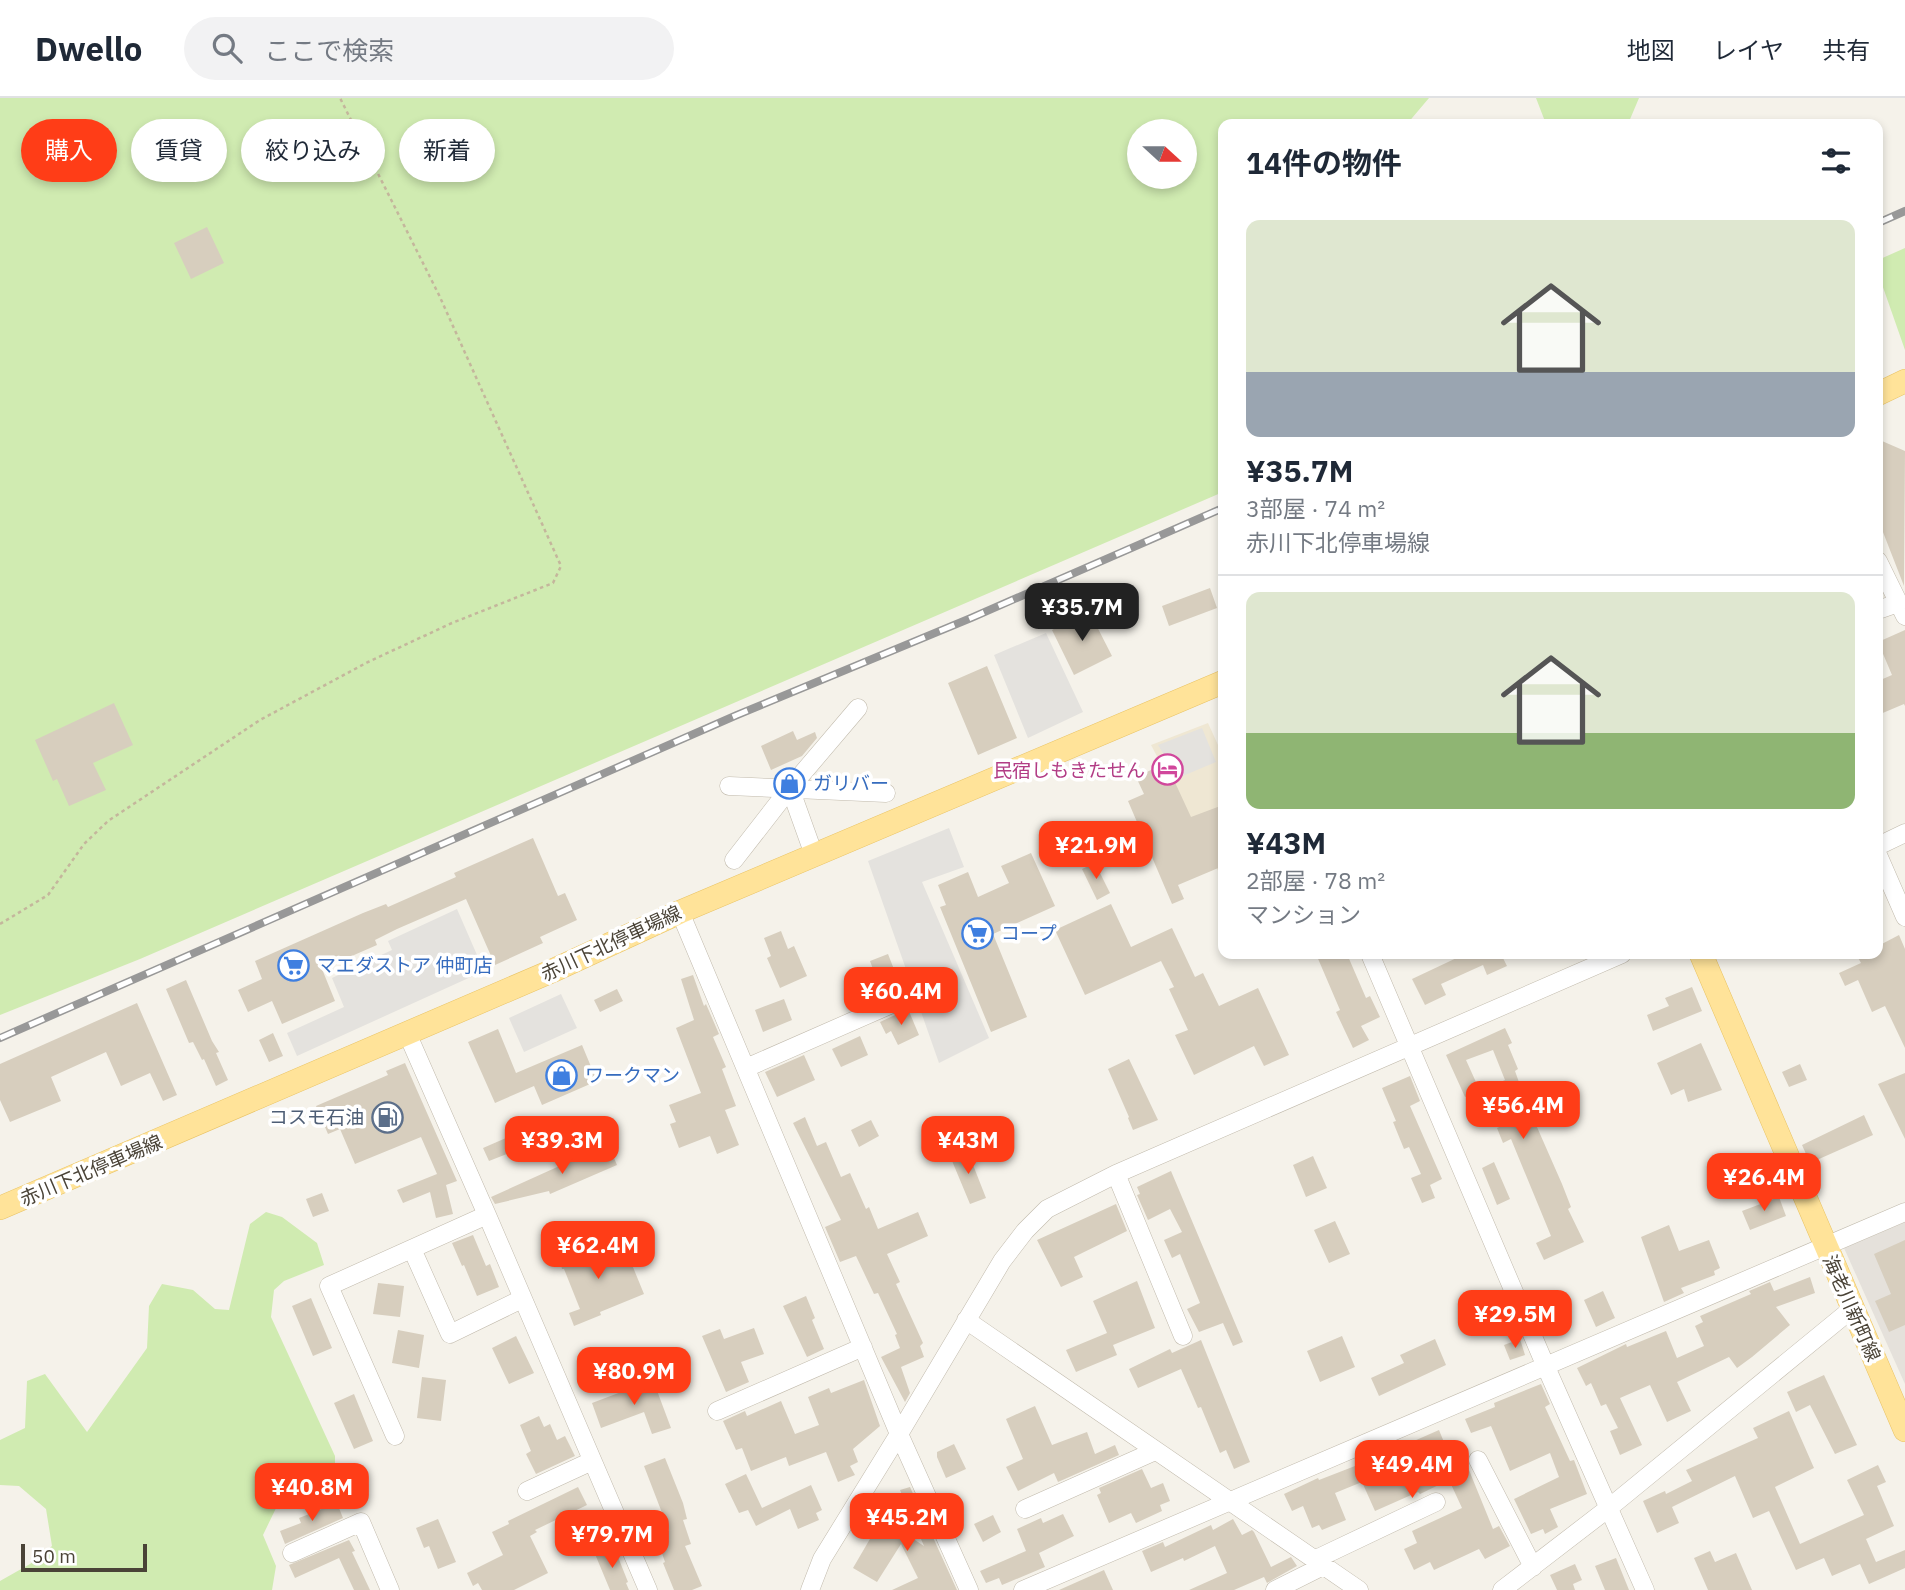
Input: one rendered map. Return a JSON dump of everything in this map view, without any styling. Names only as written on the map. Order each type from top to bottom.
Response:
[{"type":"main road","points":[[1883,392],[1905,381]]},
{"type":"main road","name":"赤川下北停車場線","points":[[0,1208],[552,971],[680,912],[1218,684]]},
{"type":"main road","name":"海老川新町線","points":[[1703,959],[1905,1430]]},
{"type":"street","points":[[1883,571],[1902,609],[1883,610]]},
{"type":"street","points":[[734,860],[790,788],[858,708]]},
{"type":"street","points":[[729,786],[886,793]]},
{"type":"street","points":[[790,788],[814,855]]},
{"type":"street","points":[[1883,844],[1905,833]]},
{"type":"street","points":[[1883,866],[1905,917]]},
{"type":"street","points":[[680,912],[899,1434],[969,1590]]},
{"type":"street","points":[[1372,959],[1546,1367],[1645,1590]]},
{"type":"street","points":[[810,1590],[822,1559],[1002,1261],[1047,1209],[1116,1174],[1600,959]]},
{"type":"street","points":[[746,1068],[901,1000]]},
{"type":"street","points":[[407,1033],[648,1590]]},
{"type":"street","points":[[1116,1174],[1183,1336]]},
{"type":"street","points":[[1023,1590],[1905,1212]]},
{"type":"street","points":[[395,1436],[329,1286],[487,1214]]},
{"type":"street","points":[[412,1249],[450,1334],[522,1299]]},
{"type":"street","points":[[1502,1590],[1610,1507],[1853,1308]]},
{"type":"street","points":[[966,1321],[1359,1590]]},
{"type":"street","points":[[718,1411],[863,1347]]},
{"type":"street","points":[[1025,1509],[1155,1451]]},
{"type":"street","points":[[1478,1460],[1533,1567]]},
{"type":"street","points":[[527,1491],[592,1461]]},
{"type":"street","points":[[1275,1590],[1319,1563],[1436,1502]]},
{"type":"street","points":[[292,1553],[361,1522],[390,1590]]},
{"type":"path","points":[[0,924],[48,895],[84,844],[108,821],[260,720],[368,662],[452,623],[553,583],[561,566],[439,295],[340,98]]},
{"type":"shaded area","points":[[1046,633],[1083,712],[1028,738],[994,655]]},
{"type":"shaded area","points":[[1208,723],[1218,745],[1218,871],[1151,745]]},
{"type":"shaded area","points":[[1202,728],[1216,762],[1178,778],[1158,745]]},
{"type":"shaded area","points":[[949,828],[964,867],[922,882],[989,1038],[939,1063],[868,861]]},
{"type":"shaded area","points":[[457,909],[484,971],[297,1056],[287,1033],[344,1007],[332,978],[392,950],[388,941]]},
{"type":"shaded area","points":[[561,994],[577,1028],[524,1052],[509,1018]]},
{"type":"shaded area","points":[[1905,1222],[1905,1384],[1844,1248]]},
{"type":"green space","points":[[0,98],[1429,98],[1411,119],[1218,119],[1218,494],[140,959],[0,1015]]},
{"type":"green space","points":[[1536,98],[1639,98],[1630,119],[1544,119]]},
{"type":"green space","points":[[1905,248],[1905,350],[1883,287],[1883,258]]},
{"type":"green space","points":[[266,1212],[282,1217],[317,1243],[324,1265],[284,1281],[274,1290],[271,1317],[335,1456],[335,1478],[311,1495],[278,1504],[263,1535],[276,1566],[272,1590],[0,1590],[0,1581],[30,1564],[52,1546],[46,1509],[19,1486],[0,1485],[0,1440],[25,1428],[27,1381],[45,1374],[87,1432],[147,1348],[149,1306],[162,1284],[193,1290],[215,1309],[229,1310],[250,1224]]},
{"type":"building","points":[[207,227],[224,263],[191,279],[174,243]]},
{"type":"building","points":[[1883,441],[1905,451],[1904,586],[1883,532]]},
{"type":"building","points":[[1210,588],[1217,608],[1169,626],[1162,606]]},
{"type":"building","points":[[1089,611],[1112,656],[1074,675],[1052,630]]},
{"type":"building","points":[[1905,630],[1905,706],[1904,704],[1883,713],[1883,679],[1892,675],[1883,654],[1883,640]]},
{"type":"building","points":[[987,666],[1017,738],[978,755],[948,683]]},
{"type":"building","points":[[114,703],[133,745],[93,763],[106,790],[69,806],[57,779],[53,781],[35,740]]},
{"type":"building","points":[[793,731],[797,740],[815,732],[817,738],[802,756],[771,770],[761,746]]},
{"type":"building","points":[[1166,763],[1191,817],[1218,807],[1218,868],[1178,885],[1184,899],[1172,904],[1128,801],[1144,794],[1136,777]]},
{"type":"building","points":[[533,838],[558,896],[565,893],[577,920],[540,937],[543,943],[495,965],[466,899],[397,929],[375,940],[377,945],[322,969],[335,1001],[282,1024],[272,1001],[248,1012],[238,990],[262,979],[255,961],[363,913],[386,904],[388,907],[456,877],[454,873]]},
{"type":"building","points":[[1031,853],[1055,906],[993,934],[1027,1017],[991,1032],[940,907],[946,905],[938,885],[968,872],[978,897],[1009,883],[1001,866]]},
{"type":"building","points":[[1095,863],[1110,893],[1097,900],[1082,869]]},
{"type":"building","points":[[1111,904],[1131,947],[1172,928],[1195,977],[1203,973],[1219,1006],[1258,988],[1289,1055],[1264,1066],[1254,1046],[1194,1075],[1175,1035],[1188,1030],[1169,989],[1174,987],[1161,961],[1085,995],[1055,930]]},
{"type":"building","points":[[781,931],[788,949],[794,946],[807,976],[780,988],[767,958],[771,956],[764,938]]},
{"type":"building","points":[[1899,935],[1905,949],[1905,1048],[1885,1006],[1872,1012],[1858,980],[1845,986],[1839,973],[1861,963],[1859,959],[1883,959],[1883,943]]},
{"type":"building","points":[[888,954],[897,977],[879,985],[870,961]]},
{"type":"building","points":[[1318,959],[1349,959],[1366,998],[1370,996],[1380,1017],[1361,1026],[1369,1040],[1353,1048],[1336,1012],[1340,1010]]},
{"type":"building","points":[[1454,959],[1504,959],[1507,966],[1487,975],[1483,965],[1441,984],[1446,995],[1425,1005],[1412,979]]},
{"type":"building","points":[[693,975],[704,1006],[706,1004],[719,1034],[713,1037],[726,1067],[722,1069],[736,1106],[725,1110],[739,1145],[717,1154],[710,1136],[679,1148],[670,1124],[676,1122],[669,1105],[701,1093],[676,1028],[694,1020],[681,979]]},
{"type":"building","points":[[186,980],[219,1052],[216,1053],[228,1080],[216,1086],[204,1059],[202,1060],[193,1042],[189,1043],[166,989]]},
{"type":"building","points":[[1692,987],[1702,1011],[1653,1031],[1647,1015],[1669,1006],[1665,998]]},
{"type":"building","points":[[617,989],[623,1001],[600,1012],[594,1000]]},
{"type":"building","points":[[784,999],[792,1020],[763,1032],[755,1010]]},
{"type":"building","points":[[137,1003],[177,1095],[163,1101],[150,1073],[121,1086],[106,1052],[51,1077],[61,1101],[10,1122],[0,1100],[0,1064]]},
{"type":"building","points":[[908,1009],[919,1035],[898,1045],[891,1031],[886,1034],[880,1022]]},
{"type":"building","points":[[1505,1028],[1512,1043],[1508,1045],[1518,1069],[1515,1071],[1526,1102],[1562,1184],[1571,1207],[1568,1209],[1584,1242],[1544,1260],[1536,1243],[1551,1236],[1511,1139],[1503,1143],[1497,1128],[1508,1123],[1494,1085],[1505,1080],[1493,1050],[1466,1060],[1480,1091],[1465,1097],[1446,1055]]},
{"type":"building","points":[[498,1029],[516,1073],[582,1045],[597,1081],[542,1105],[534,1086],[495,1103],[468,1042]]},
{"type":"building","points":[[273,1033],[283,1056],[269,1062],[259,1040]]},
{"type":"building","points":[[860,1036],[868,1055],[841,1067],[832,1049]]},
{"type":"building","points":[[1701,1043],[1722,1090],[1688,1102],[1684,1089],[1671,1095],[1657,1063]]},
{"type":"building","points":[[804,1055],[815,1080],[777,1097],[765,1072]]},
{"type":"building","points":[[1129,1059],[1158,1120],[1133,1130],[1108,1069]]},
{"type":"building","points":[[405,1063],[457,1181],[446,1185],[453,1214],[436,1218],[430,1192],[403,1203],[397,1190],[437,1174],[421,1137],[355,1164],[340,1129],[328,1134],[316,1106],[388,1075],[386,1071]]},
{"type":"building","points":[[1800,1064],[1807,1080],[1789,1087],[1782,1072]]},
{"type":"building","points":[[1905,1073],[1905,1139],[1878,1084]]},
{"type":"building","points":[[1410,1076],[1420,1101],[1410,1106],[1442,1179],[1430,1185],[1435,1198],[1422,1203],[1411,1178],[1421,1174],[1409,1147],[1404,1149],[1382,1088]]},
{"type":"building","points":[[1864,1115],[1873,1135],[1810,1163],[1802,1145]]},
{"type":"building","points":[[805,1117],[817,1146],[826,1142],[841,1177],[850,1173],[878,1229],[918,1212],[928,1236],[887,1254],[900,1282],[896,1284],[923,1343],[920,1346],[924,1357],[901,1367],[910,1393],[905,1402],[881,1357],[900,1348],[895,1335],[897,1334],[878,1293],[874,1294],[856,1256],[840,1262],[825,1227],[841,1220],[793,1123]]},
{"type":"building","points":[[871,1120],[879,1136],[859,1147],[851,1130]]},
{"type":"building","points":[[506,1138],[512,1152],[489,1161],[483,1148]]},
{"type":"building","points":[[608,1144],[617,1165],[550,1194],[549,1191],[495,1204],[491,1197]]},
{"type":"building","points":[[966,1147],[986,1198],[970,1204],[950,1156]]},
{"type":"building","points":[[1313,1156],[1327,1188],[1306,1197],[1293,1165]]},
{"type":"building","points":[[1494,1162],[1510,1199],[1497,1205],[1482,1168]]},
{"type":"building","points":[[1171,1171],[1243,1342],[1233,1346],[1223,1323],[1199,1332],[1187,1309],[1200,1303],[1180,1254],[1172,1258],[1164,1240],[1182,1232],[1170,1209],[1148,1220],[1137,1195],[1140,1194],[1137,1187]]},
{"type":"building","points":[[322,1193],[329,1211],[313,1217],[306,1199]]},
{"type":"building","points":[[1779,1197],[1786,1216],[1750,1230],[1742,1211]]},
{"type":"building","points":[[1116,1204],[1127,1231],[1074,1257],[1083,1277],[1061,1287],[1037,1240]]},
{"type":"building","points":[[1335,1221],[1350,1254],[1329,1263],[1314,1230]]},
{"type":"building","points":[[1669,1225],[1679,1251],[1709,1240],[1720,1268],[1714,1271],[1715,1275],[1681,1288],[1684,1293],[1664,1302],[1641,1237]]},
{"type":"building","points":[[473,1235],[486,1266],[490,1264],[499,1287],[477,1296],[452,1243]]},
{"type":"building","points":[[598,1239],[607,1264],[628,1255],[644,1294],[574,1326],[569,1313],[580,1309],[562,1269],[558,1253]]},
{"type":"building","points":[[1905,1240],[1905,1325],[1889,1332],[1875,1301],[1891,1294],[1874,1254]]},
{"type":"building","points":[[1810,1277],[1815,1293],[1776,1307],[1790,1325],[1752,1357],[1737,1368],[1729,1357],[1677,1382],[1691,1411],[1667,1422],[1650,1385],[1620,1398],[1642,1445],[1620,1455],[1610,1431],[1618,1428],[1606,1404],[1601,1406],[1591,1383],[1586,1386],[1577,1368],[1626,1344],[1627,1347],[1666,1331],[1677,1358],[1704,1346],[1695,1326],[1703,1322],[1700,1316],[1751,1294],[1749,1291],[1770,1282],[1774,1291]]},
{"type":"building","points":[[1137,1281],[1155,1328],[1113,1345],[1117,1355],[1076,1372],[1066,1350],[1107,1333],[1093,1301]]},
{"type":"building","points":[[378,1283],[404,1286],[400,1317],[373,1314]]},
{"type":"building","points":[[1603,1291],[1615,1318],[1596,1327],[1584,1300]]},
{"type":"building","points":[[806,1296],[824,1349],[807,1357],[783,1306]]},
{"type":"building","points":[[311,1298],[332,1348],[313,1356],[292,1306]]},
{"type":"building","points":[[1561,1305],[1568,1320],[1543,1332],[1537,1316]]},
{"type":"building","points":[[754,1328],[764,1354],[741,1362],[749,1382],[726,1392],[702,1336],[720,1329],[724,1339]]},
{"type":"building","points":[[398,1330],[424,1335],[419,1368],[392,1363]]},
{"type":"building","points":[[516,1336],[534,1373],[509,1384],[492,1348]]},
{"type":"building","points":[[1342,1336],[1355,1367],[1320,1382],[1307,1351]]},
{"type":"building","points":[[1435,1339],[1446,1365],[1379,1396],[1371,1378],[1404,1363],[1400,1355]]},
{"type":"building","points":[[1520,1339],[1525,1355],[1510,1360],[1504,1345]]},
{"type":"building","points":[[1201,1340],[1250,1462],[1234,1469],[1226,1450],[1220,1453],[1201,1407],[1198,1408],[1181,1369],[1138,1388],[1129,1369],[1170,1349],[1172,1353]]},
{"type":"building","points":[[1824,1375],[1857,1445],[1835,1454],[1810,1405],[1796,1412],[1787,1392]]},
{"type":"building","points":[[422,1377],[446,1380],[441,1421],[417,1418]]},
{"type":"building","points":[[653,1380],[671,1428],[652,1434],[644,1412],[601,1428],[592,1403]]},
{"type":"building","points":[[864,1380],[880,1426],[853,1449],[858,1462],[850,1466],[855,1475],[838,1482],[826,1452],[789,1466],[786,1457],[751,1471],[742,1448],[736,1450],[723,1421],[745,1411],[747,1416],[781,1401],[795,1434],[819,1425],[808,1397],[829,1388],[831,1393]]},
{"type":"building","points":[[1541,1384],[1550,1404],[1545,1407],[1570,1461],[1574,1460],[1587,1494],[1550,1509],[1558,1527],[1545,1534],[1543,1529],[1531,1534],[1514,1499],[1559,1477],[1550,1453],[1510,1471],[1491,1426],[1471,1433],[1465,1419],[1495,1407],[1494,1403]]},
{"type":"building","points":[[354,1394],[373,1441],[354,1449],[334,1403]]},
{"type":"building","points":[[1035,1406],[1052,1445],[1087,1432],[1095,1454],[1115,1445],[1119,1455],[1058,1482],[1054,1473],[1018,1491],[1006,1467],[1023,1459],[1006,1419]]},
{"type":"building","points":[[1789,1411],[1814,1468],[1775,1487],[1800,1544],[1864,1515],[1847,1480],[1878,1465],[1886,1482],[1877,1486],[1894,1526],[1866,1539],[1876,1562],[1905,1550],[1905,1568],[1869,1584],[1860,1564],[1832,1576],[1824,1558],[1796,1570],[1769,1511],[1753,1518],[1735,1476],[1672,1507],[1679,1523],[1657,1533],[1643,1501],[1665,1491],[1666,1494],[1692,1481],[1686,1470],[1758,1438],[1753,1428]]},
{"type":"building","points":[[539,1416],[544,1427],[550,1424],[557,1440],[565,1436],[575,1456],[536,1474],[526,1454],[531,1451],[520,1425]]},
{"type":"building","points":[[1439,1430],[1448,1452],[1460,1448],[1493,1529],[1499,1526],[1510,1546],[1485,1559],[1479,1549],[1434,1570],[1430,1562],[1414,1570],[1404,1549],[1417,1543],[1412,1531],[1462,1508],[1449,1480],[1375,1511],[1362,1482],[1335,1493],[1346,1520],[1322,1530],[1319,1525],[1312,1528],[1303,1506],[1292,1511],[1284,1494]]},
{"type":"building","points":[[954,1444],[966,1469],[946,1478],[937,1452]]},
{"type":"building","points":[[665,1458],[687,1519],[683,1520],[691,1544],[685,1546],[702,1586],[692,1590],[674,1590],[656,1536],[669,1531],[644,1466]]},
{"type":"building","points":[[1142,1469],[1151,1488],[1163,1483],[1170,1501],[1160,1505],[1162,1511],[1136,1523],[1131,1513],[1109,1523],[1097,1495],[1101,1493],[1099,1488]]},
{"type":"building","points":[[746,1474],[762,1508],[811,1485],[822,1510],[816,1513],[819,1520],[798,1529],[790,1509],[756,1526],[748,1510],[739,1513],[725,1484]]},
{"type":"building","points":[[578,1487],[587,1505],[535,1530],[537,1532],[530,1536],[548,1573],[514,1590],[482,1590],[478,1583],[473,1586],[467,1573],[503,1555],[492,1532],[509,1524],[508,1521]]},
{"type":"building","points":[[910,1487],[957,1590],[892,1590],[918,1578],[901,1544],[877,1582],[853,1568],[874,1532],[877,1534],[886,1521],[924,1546],[900,1490]]},
{"type":"building","points":[[337,1503],[343,1518],[285,1544],[280,1531],[301,1523],[299,1518]]},
{"type":"building","points":[[1063,1514],[1074,1536],[1039,1553],[1045,1567],[1002,1585],[999,1578],[986,1583],[980,1571],[1026,1551],[1017,1529],[1041,1518],[1043,1523]]},
{"type":"building","points":[[993,1515],[1001,1532],[983,1542],[974,1524]]},
{"type":"building","points":[[438,1519],[456,1562],[438,1569],[429,1546],[424,1548],[416,1528]]},
{"type":"building","points":[[1233,1519],[1242,1535],[1252,1530],[1254,1532],[1271,1567],[1291,1557],[1297,1566],[1267,1583],[1264,1577],[1234,1590],[1189,1590],[1227,1573],[1215,1546],[1184,1561],[1183,1558],[1151,1572],[1142,1551],[1163,1542],[1165,1547],[1211,1525],[1213,1530]]},
{"type":"building","points":[[349,1540],[370,1590],[354,1590],[339,1558],[295,1578],[289,1565]]},
{"type":"building","points":[[614,1547],[629,1590],[610,1590],[595,1554]]},
{"type":"building","points":[[1710,1551],[1715,1562],[1736,1553],[1752,1590],[1708,1590],[1694,1558]]},
{"type":"building","points":[[1616,1558],[1629,1590],[1605,1590],[1595,1566]]},
{"type":"building","points":[[1575,1564],[1582,1580],[1573,1584],[1575,1590],[1557,1590],[1550,1575]]},
{"type":"building","points":[[1104,1570],[1113,1590],[1059,1590]]},
{"type":"railway","points":[[1883,221],[1905,211]]},
{"type":"railway","points":[[0,1038],[737,715],[971,618],[1218,510]]},
{"type":"place","name":"民宿しもきたせん","points":[[1168,770]]},
{"type":"place","name":"ガリバー","points":[[790,783]]},
{"type":"place","name":"コープ","points":[[978,933]]},
{"type":"place","name":"マエダストア 仲町店","points":[[294,965]]},
{"type":"place","name":"ワークマン","points":[[562,1075]]},
{"type":"place","name":"コスモ石油","points":[[387,1117]]}]
